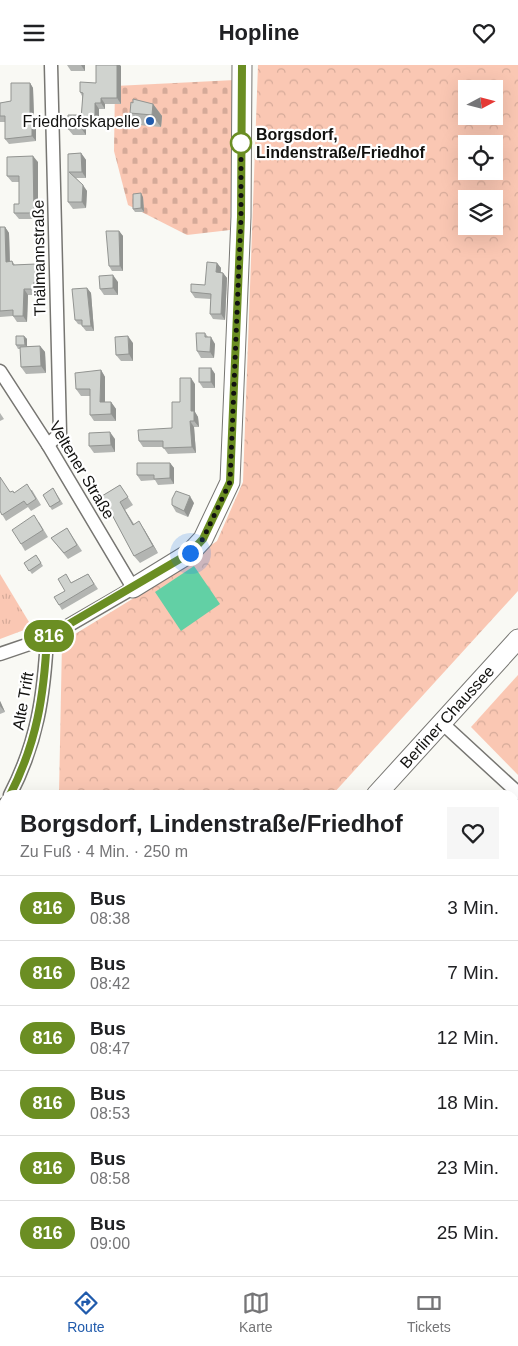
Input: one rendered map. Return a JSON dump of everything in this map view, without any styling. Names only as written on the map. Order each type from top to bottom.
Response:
[{"type":"street","name":"Thälmannstraße","points":[[48,445],[60,433],[51,65]]},
{"type":"street","points":[[0,654],[47,637],[134,588],[190,553],[203,539],[230,482],[241,217],[242,65]]},
{"type":"street","name":"Veltener Straße","points":[[0,371],[48,445],[134,588]]},
{"type":"street","name":"Alte Trift","points":[[13,790],[24,769],[38,724],[44,683],[47,637]]},
{"type":"street","name":"Berliner Chaussee","points":[[381,790],[443,724],[518,639]]},
{"type":"street","points":[[443,724],[515,790]]},
{"type":"green space","points":[[258,65],[518,65],[518,591],[337,790],[59,790],[62,642],[147,590],[217,541],[243,482]]},
{"type":"green space","points":[[235,80],[230,230],[187,235],[128,205],[114,151],[115,86]]},
{"type":"green space","points":[[0,574],[32,627],[0,639]]},
{"type":"green space","points":[[518,675],[518,775],[471,727]]},
{"type":"shaded area","points":[[194,566],[220,604],[181,631],[155,592]]},
{"type":"building","points":[[96,65],[117,65],[117,98],[101,98],[101,103],[95,103],[95,119],[81,119],[83,93],[80,92],[80,82],[96,83]]},
{"type":"building","points":[[11,83],[30,83],[32,136],[5,139],[5,116],[0,116],[0,103],[11,101]]},
{"type":"building","points":[[133,99],[153,104],[152,115],[130,113]]},
{"type":"building","points":[[68,115],[81,115],[81,128],[68,129]]},
{"type":"building","points":[[81,153],[82,172],[69,172],[83,185],[82,202],[68,202],[68,154]]},
{"type":"building","points":[[33,156],[34,213],[14,213],[14,204],[19,204],[19,176],[7,176],[7,157]]},
{"type":"building","points":[[141,193],[141,208],[133,209],[133,194]]},
{"type":"building","points":[[0,227],[5,227],[6,262],[12,261],[13,265],[36,264],[37,282],[34,282],[34,289],[24,289],[23,316],[13,316],[13,310],[0,311]]},
{"type":"building","points":[[106,231],[119,231],[120,266],[109,266]]},
{"type":"building","points":[[207,262],[217,263],[216,272],[223,273],[221,314],[210,314],[211,294],[191,292],[191,284],[205,285]]},
{"type":"building","points":[[113,275],[113,288],[100,289],[99,276]]},
{"type":"building","points":[[87,288],[91,326],[82,326],[82,320],[75,320],[72,289]]},
{"type":"building","points":[[196,333],[205,333],[205,337],[211,337],[210,352],[197,351]]},
{"type":"building","points":[[16,336],[24,336],[25,345],[16,345]]},
{"type":"building","points":[[128,336],[129,354],[116,355],[115,337]]},
{"type":"building","points":[[40,346],[41,366],[21,367],[20,347]]},
{"type":"building","points":[[199,368],[211,368],[211,382],[199,382]]},
{"type":"building","points":[[101,370],[100,402],[111,402],[111,414],[90,415],[90,389],[76,389],[75,373]]},
{"type":"building","points":[[180,378],[191,378],[191,411],[194,411],[194,421],[190,421],[192,447],[163,448],[163,441],[139,441],[138,430],[172,428],[172,402],[180,402]]},
{"type":"building","points":[[110,432],[111,445],[89,446],[89,433]]},
{"type":"building","points":[[137,463],[170,463],[170,478],[154,479],[154,475],[137,475]]},
{"type":"building","points":[[0,477],[10,492],[13,491],[14,493],[27,484],[36,499],[27,505],[24,501],[2,515],[0,511]]},
{"type":"building","points":[[120,485],[128,497],[120,502],[133,525],[139,521],[153,546],[134,556],[102,496]]},
{"type":"building","points":[[53,488],[60,501],[50,507],[43,495]]},
{"type":"building","points":[[176,491],[190,496],[184,511],[172,505],[172,499]]},
{"type":"building","points":[[34,515],[43,530],[21,544],[12,530]]},
{"type":"building","points":[[67,528],[77,545],[64,553],[51,538]]},
{"type":"building","points":[[36,555],[41,563],[29,571],[24,563]]},
{"type":"building","points":[[66,574],[71,583],[88,574],[94,584],[59,605],[54,597],[65,591],[58,579]]},
{"type":"bus line","name":"816","points":[[13,790],[24,769],[38,724],[44,683],[47,637],[134,588],[190,553],[203,539],[230,482],[241,217],[242,65]]},
{"type":"place","name":"Friedhofskapelle","points":[[150,121]]},
{"type":"place","name":"Borgsdorf, Lindenstraße/Friedhof","points":[[241,143]]},
{"type":"route","points":[[190,553],[203,539],[230,482],[241,217],[241,143]]}]
